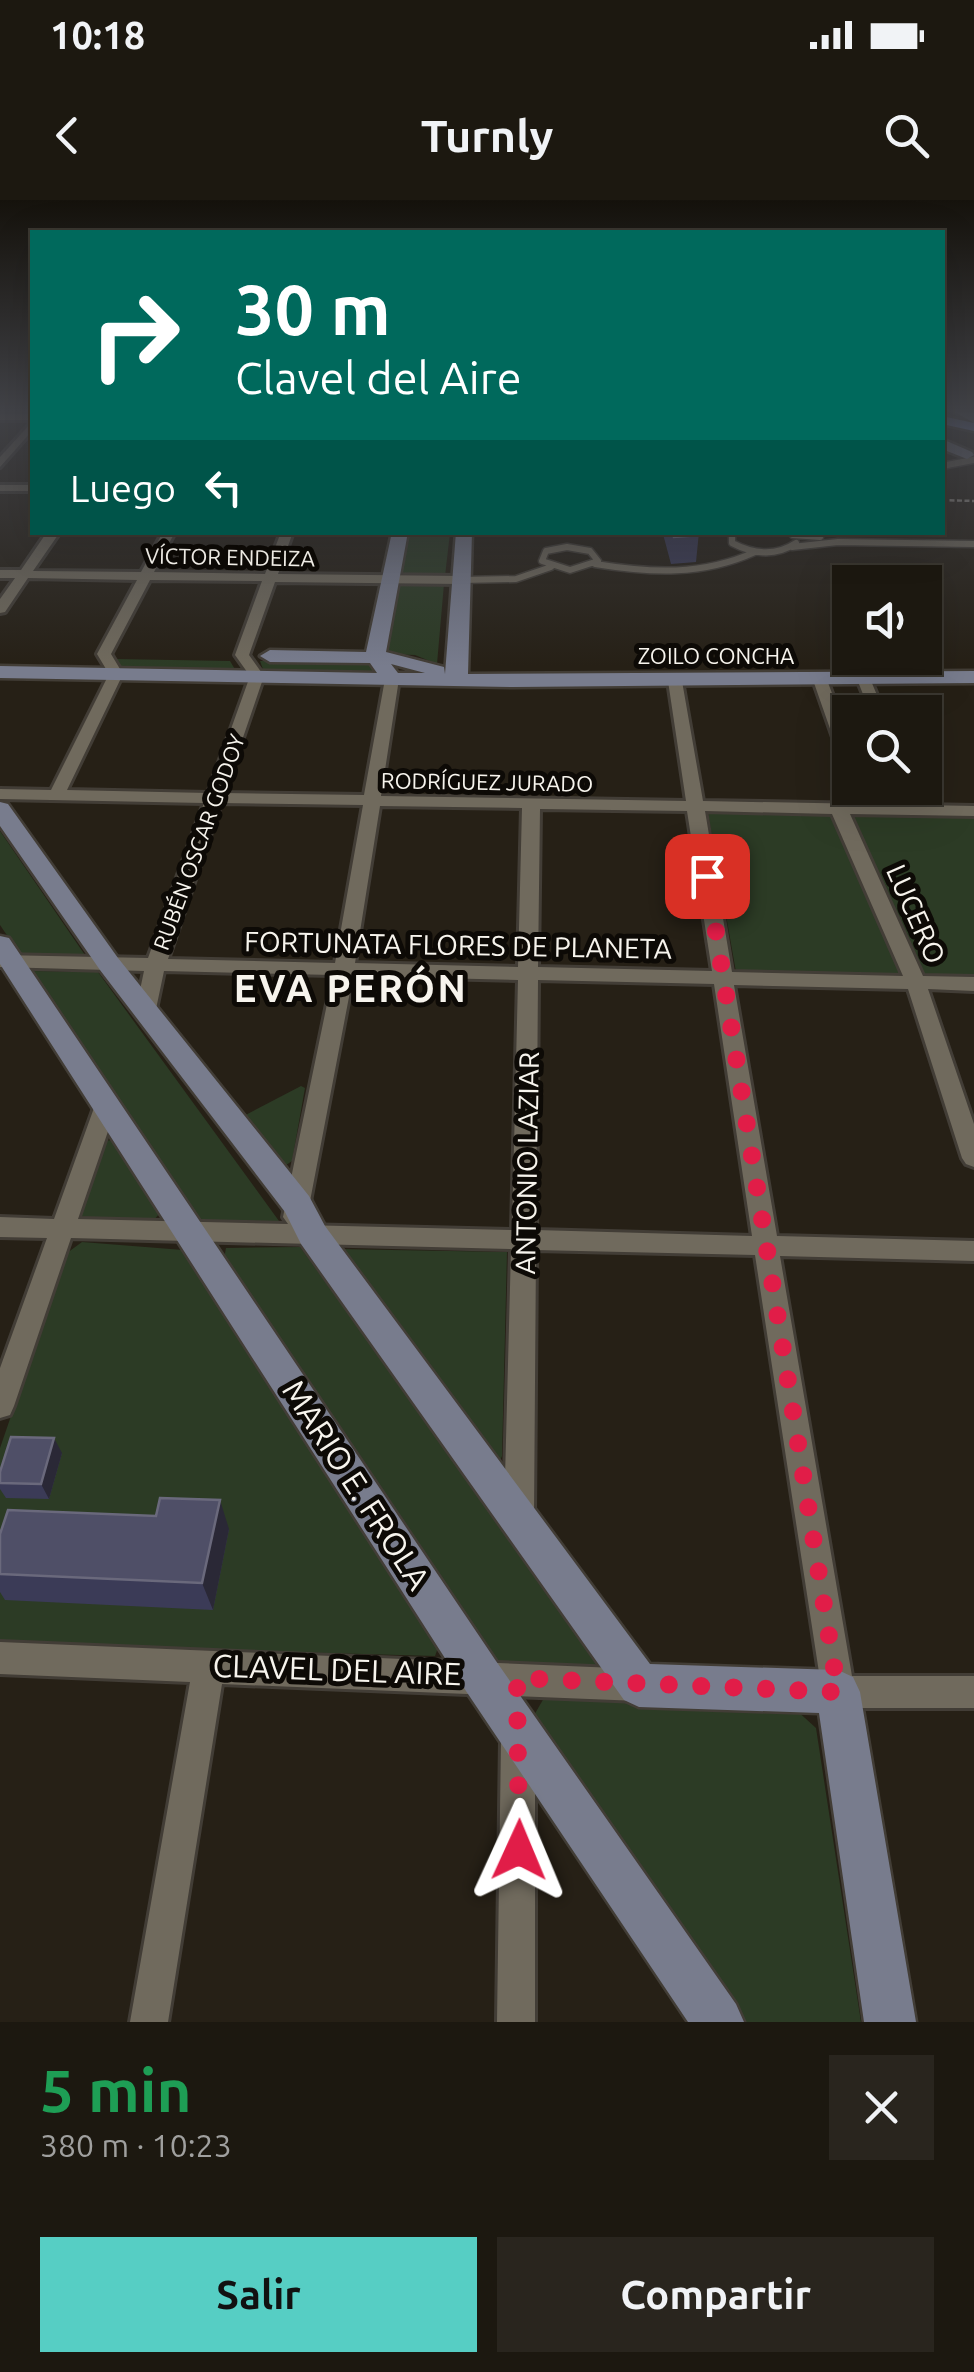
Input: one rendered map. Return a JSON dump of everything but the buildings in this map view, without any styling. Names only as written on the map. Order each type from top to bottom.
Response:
[{"type":"street","points":[[0,609],[52,535]]},
{"type":"street","points":[[57,794],[116,674],[104,654],[167,535]]},
{"type":"street","points":[[257,676],[242,656],[286,535]]},
{"type":"street","points":[[300,1225],[392,679],[376,657],[399,535]]},
{"type":"street","points":[[458,680],[464,535]]},
{"type":"street","name":"VÍCTOR ENDEIZA","points":[[0,574],[460,580]]},
{"type":"street","name":"ZOILO CONCHA","points":[[0,652],[376,657],[414,661],[458,680]]},
{"type":"street","name":"ZOILO CONCHA","points":[[0,672],[458,680],[974,677]]},
{"type":"street","name":"RUBÉN OSCAR GODOY","points":[[146,1009],[155,966],[257,676]]},
{"type":"street","points":[[864,679],[870,695]]},
{"type":"street","points":[[820,680],[832,713]]},
{"type":"street","points":[[675,681],[769,1246],[890,2022]]},
{"type":"street","name":"RODRÍGUEZ JURADO","points":[[0,794],[974,811]]},
{"type":"street","name":"ANTONIO LAZIAR","points":[[519,1521],[531,805]]},
{"type":"street","points":[[865,805],[866,809]]},
{"type":"street","points":[[914,805],[916,810]]},
{"type":"street","points":[[0,809],[109,964],[146,1009],[300,1225],[640,1685]]},
{"type":"street","name":"LUCERO","points":[[839,809],[916,984],[974,1158]]},
{"type":"street","name":"FORTUNATA FLORES DE PLANETA","points":[[4,955],[155,966],[974,984]]},
{"type":"street","name":"MARIO E. FROLA","points":[[4,955],[105,1108],[499,1677],[518,1729],[718,2022]]},
{"type":"street","points":[[0,1406],[105,1108]]},
{"type":"street","points":[[0,1227],[191,1233],[300,1225],[525,1240],[974,1251]]},
{"type":"street","name":"CLAVEL DEL AIRE","points":[[0,1658],[838,1692],[974,1692]]},
{"type":"street","points":[[149,2022],[209,1666]]},
{"type":"street","points":[[516,2022],[518,1729]]},
{"type":"lane","points":[[565,535],[568,547]]},
{"type":"lane","points":[[732,535],[732,543],[755,552]]},
{"type":"lane","points":[[792,535],[796,541],[792,547]]},
{"type":"lane","points":[[817,535],[974,541]]},
{"type":"lane","points":[[460,580],[516,579],[551,567],[575,570],[595,564],[645,572],[710,571],[755,552],[792,547],[838,542],[974,541]]},
{"type":"lane","points":[[551,567],[542,561],[542,554],[568,547],[590,551],[598,557],[595,564]]},
{"type":"path","points":[[945,500],[974,501]]},
{"type":"green space","points":[[408,535],[450,535],[445,576],[400,575]]},
{"type":"green space","points":[[397,583],[444,584],[437,664],[415,655],[385,654]]},
{"type":"green space","points":[[116,659],[230,661],[236,671],[120,669]]},
{"type":"green space","points":[[260,661],[371,661],[380,674],[264,672]]},
{"type":"green space","points":[[708,813],[974,818],[974,980],[736,972]]},
{"type":"green space","points":[[0,831],[87,958],[21,956],[0,925]]},
{"type":"green space","points":[[31,971],[98,972],[279,1221],[271,1226],[203,1223]]},
{"type":"green space","points":[[301,1086],[305,1088],[292,1161],[279,1170],[238,1119]]},
{"type":"green space","points":[[113,1140],[160,1213],[153,1221],[78,1219],[104,1141]]},
{"type":"green space","points":[[82,1242],[183,1250],[439,1645],[435,1656],[0,1644],[0,1448],[67,1253]]},
{"type":"green space","points":[[300,1247],[605,1666],[495,1661],[224,1259],[226,1248]]},
{"type":"green space","points":[[335,1249],[507,1252],[502,1456],[498,1465]]},
{"type":"green space","points":[[544,1698],[794,1708],[816,1728],[861,2022],[743,2022],[533,1717]]},
{"type":"district","name":"EVA PERÓN","points":[[351,989]]},
{"type":"route","points":[[519,1850],[517,1678],[838,1692],[707,876]]}]
